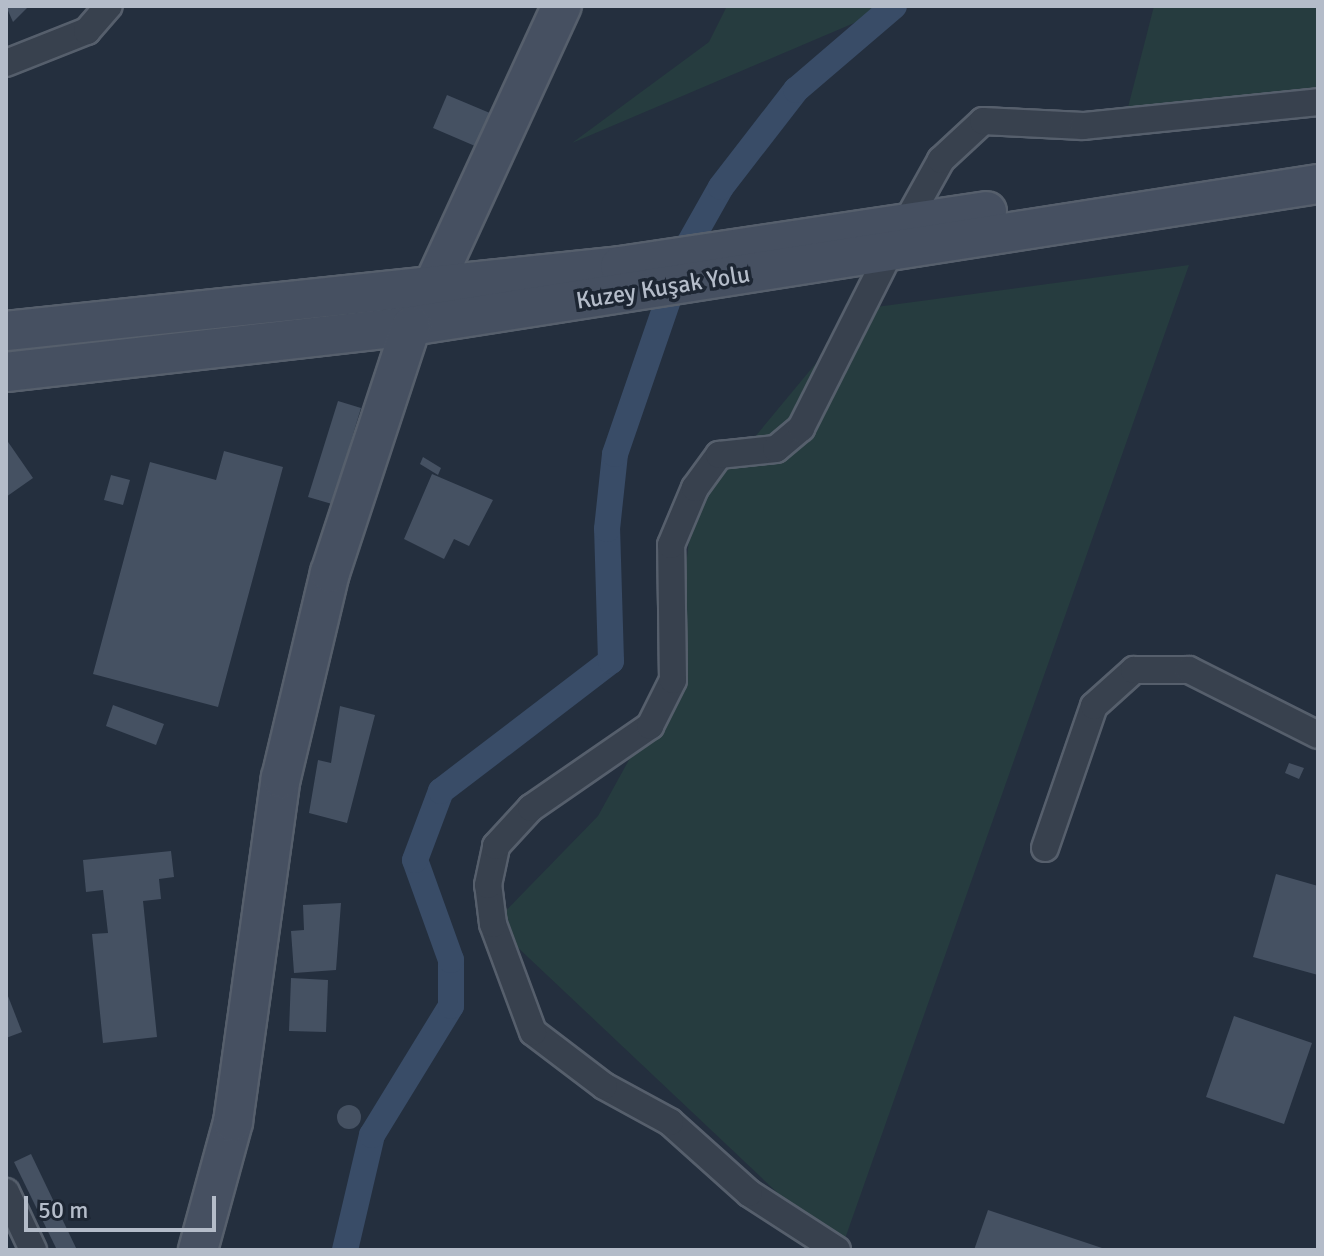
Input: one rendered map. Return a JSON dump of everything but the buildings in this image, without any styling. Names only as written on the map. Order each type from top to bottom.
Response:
[{"type":"main road","points":[[432,288],[562,6]]},
{"type":"main road","name":"Kuzey Kuşak Yolu","points":[[739,263],[1318,160]]},
{"type":"main road","name":"Kuzey Kuşak Yolu","points":[[6,372],[411,326],[614,282],[1318,184]]},
{"type":"main road","name":"Kuzey Kuşak Yolu","points":[[6,331],[432,288],[614,282]]},
{"type":"main road","points":[[198,1250],[233,1122],[281,778],[330,573],[411,326]]},
{"type":"street","points":[[6,63],[87,31],[109,6]]},
{"type":"street","points":[[911,214],[941,160],[983,121],[1083,126],[1318,102]]},
{"type":"street","points":[[837,1250],[749,1193],[670,1122],[604,1086],[533,1032],[493,924],[488,885],[496,846],[531,808],[650,726],[673,680],[671,545],[695,488],[719,455],[776,449],[801,428],[883,266]]},
{"type":"street","points":[[1045,848],[1094,706],[1134,670],[1189,670],[1318,735]]},
{"type":"street","points":[[6,1192],[33,1250]]},
{"type":"green space","points":[[727,6],[894,6],[572,143],[709,42]]},
{"type":"green space","points":[[1154,6],[1318,6],[1318,89],[1124,123]]},
{"type":"green space","points":[[1189,265],[841,1250],[838,1250],[493,924],[598,816],[673,680],[695,488],[744,450],[861,309]]},
{"type":"waterway","points":[[345,1250],[372,1135],[451,1006],[451,960],[415,860],[441,791],[611,661],[607,529],[615,454],[685,251],[721,187],[796,90],[894,6]]}]
